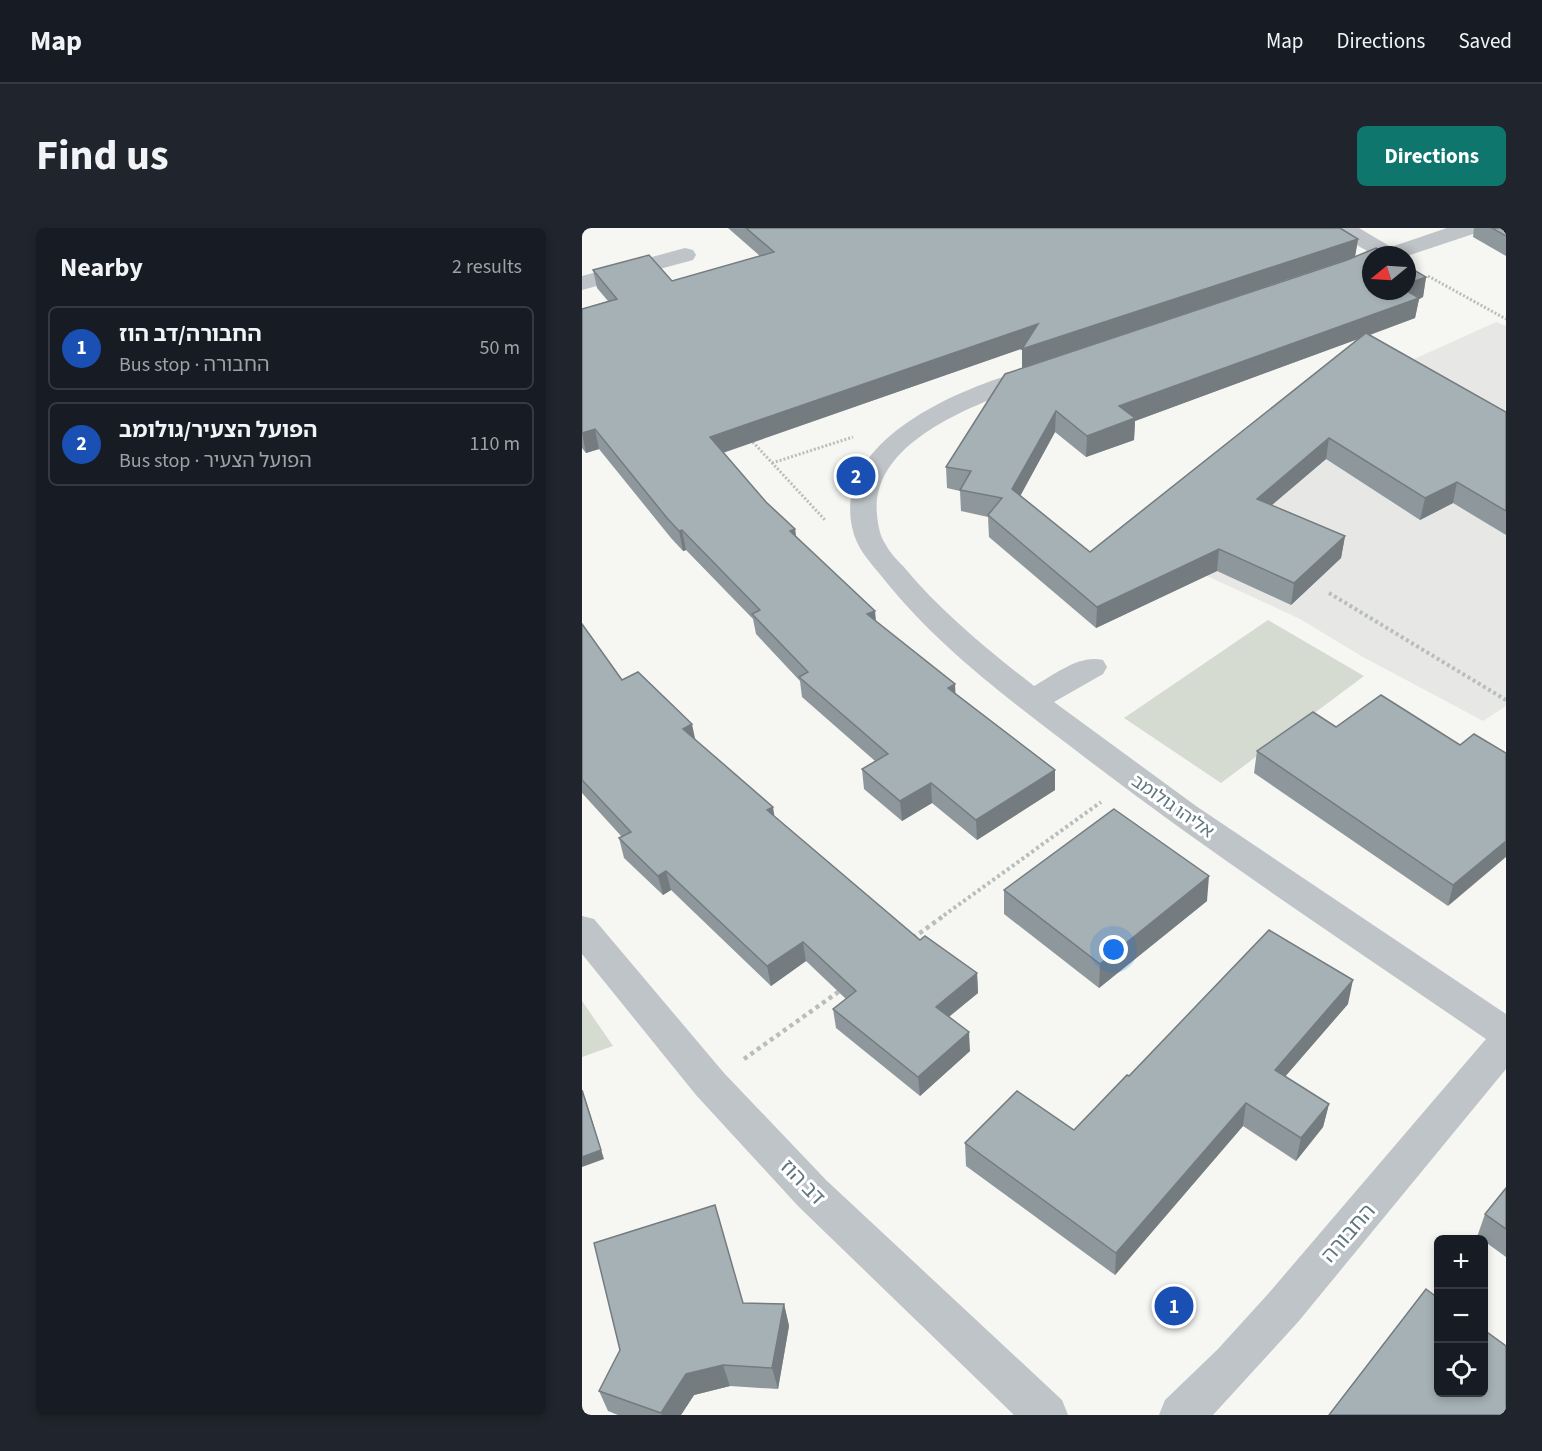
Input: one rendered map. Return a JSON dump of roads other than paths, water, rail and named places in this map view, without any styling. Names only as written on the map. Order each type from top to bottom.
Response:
[{"type":"street","points":[[1344,228],[1374,246]]},
{"type":"street","points":[[1415,246],[1468,228]]},
{"type":"street","points":[[582,282],[685,255]]},
{"type":"street","name":"אליהו גולומב","points":[[1060,366],[954,406],[897,443],[874,465],[864,491],[864,518],[870,544],[898,580],[931,614],[973,653],[1031,701],[1134,779],[1506,1033]]},
{"type":"street","points":[[1031,701],[1092,667]]},
{"type":"street","name":"דב הוז","points":[[582,929],[710,1083],[812,1193],[1046,1415]]},
{"type":"street","name":"החבורה","points":[[1181,1415],[1230,1369],[1268,1326],[1370,1208],[1506,1042]]},
{"type":"place","name":"הפועל הצעיר/גולומב","points":[[856,476]]},
{"type":"place","name":"החבורה/דב הוז","points":[[1174,1306]]}]
